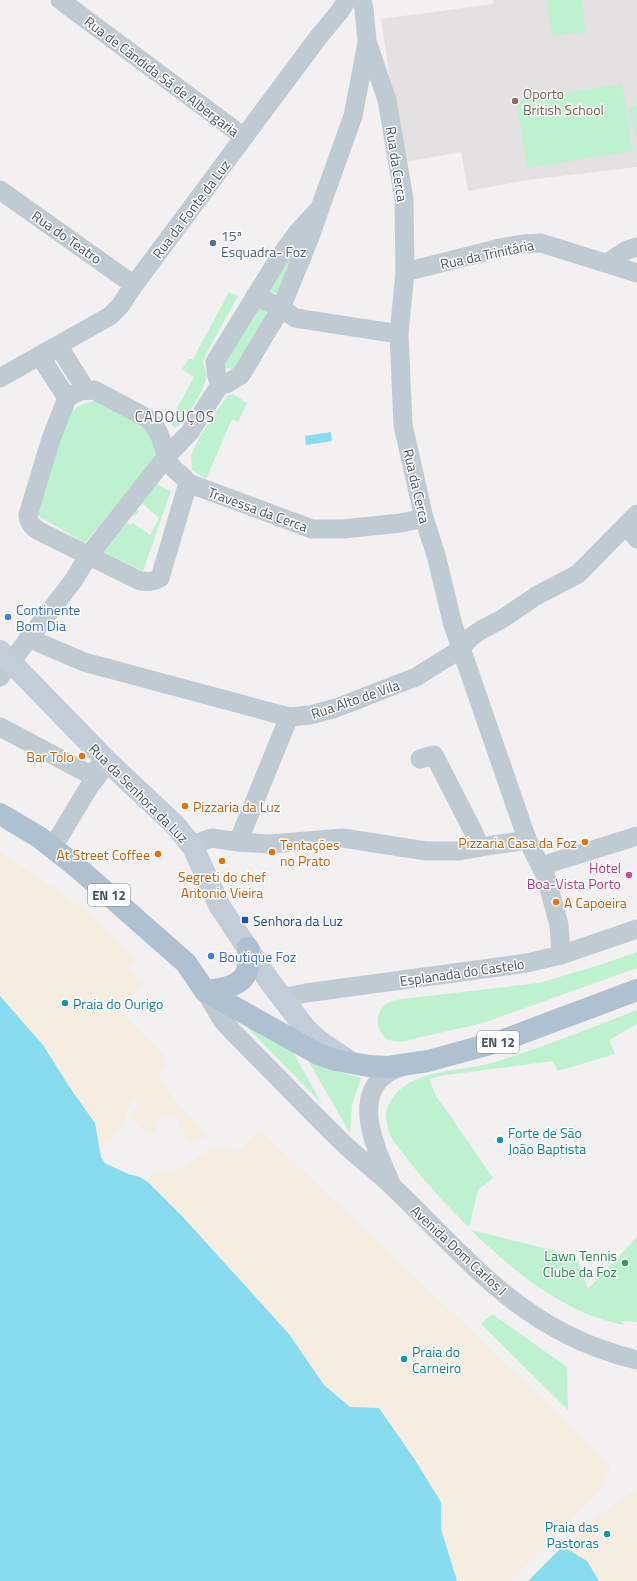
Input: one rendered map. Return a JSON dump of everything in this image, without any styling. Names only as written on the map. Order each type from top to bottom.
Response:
[{"type":"main road","name":"EN 12","points":[[0,814],[39,837],[77,868],[186,963],[205,991],[318,1054],[335,1060],[352,1064],[388,1067],[408,1065],[501,1041],[637,990]]},
{"type":"main road","points":[[205,991],[231,987],[241,979],[248,967],[248,948]]},
{"type":"street","name":"Rua de Cândida Sá de Albergaria","points":[[60,0],[244,137]]},
{"type":"street","name":"Rua da Fonte da Luz","points":[[0,378],[110,316],[120,306],[134,285],[347,0]]},
{"type":"street","name":"Rua da Cerca","points":[[362,0],[367,41],[387,100],[404,199],[405,272],[399,334],[404,425],[424,518],[436,555],[452,625],[527,839],[546,877],[559,925],[561,955]]},
{"type":"street","points":[[220,383],[226,384],[241,375],[281,308],[313,231],[353,116],[367,41]]},
{"type":"street","name":"Rua do Teatro","points":[[0,190],[134,285]]},
{"type":"street","points":[[220,383],[217,377],[215,362],[255,296],[297,233],[320,208]]},
{"type":"street","name":"Rua da Trinitária","points":[[405,272],[500,248],[541,243],[637,273]]},
{"type":"street","points":[[607,263],[627,250],[637,246]]},
{"type":"street","points":[[255,296],[281,308],[295,318],[399,334]]},
{"type":"street","points":[[67,398],[45,364],[44,358],[50,351],[61,350],[86,390]]},
{"type":"street","points":[[4,665],[28,638],[73,581],[89,555],[167,456],[190,432],[220,383]]},
{"type":"street","points":[[86,390],[94,390],[147,418],[154,424],[159,432],[172,467],[185,477],[188,482],[160,578],[149,582],[140,581],[47,536],[28,522],[28,515],[51,440],[67,398],[75,393],[86,390]]},
{"type":"street","name":"Travessa da Cerca","points":[[188,482],[312,528],[343,529],[401,523],[424,518]]},
{"type":"street","name":"Rua Alto de Vila","points":[[28,638],[84,662],[289,718],[310,715],[336,708],[416,677],[461,649],[471,637],[481,630],[502,619],[536,596],[578,574],[634,526]]},
{"type":"street","name":"Rua da Senhora da Luz","points":[[4,665],[175,825],[193,847],[202,841],[212,838],[238,842],[270,844],[343,838],[426,851],[459,851],[521,842],[527,839]]},
{"type":"street","points":[[238,842],[289,718]]},
{"type":"street","points":[[0,727],[87,773],[92,772],[108,762]]},
{"type":"street","points":[[420,759],[434,755],[474,833],[479,848]]},
{"type":"street","points":[[59,838],[89,787],[108,762]]},
{"type":"street","points":[[541,866],[637,836]]},
{"type":"street","points":[[193,847],[219,905],[270,982],[306,1029],[318,1040],[352,1064]]},
{"type":"street","name":"Esplanada do Castelo","points":[[282,998],[322,991],[528,963],[561,955],[637,929]]},
{"type":"street","name":"Avenida Dom Carlos I","points":[[205,991],[222,1020],[233,1032],[345,1144],[392,1186],[471,1264],[499,1289],[531,1313],[566,1334],[598,1348],[637,1360]]},
{"type":"street","name":"Avenida Dom Carlos I","points":[[392,1186],[376,1148],[369,1124],[369,1103],[374,1087],[385,1074],[393,1069],[408,1065]]},
{"type":"shaded area","name":"Oporto British School","points":[[493,0],[637,0],[637,167],[527,180],[468,191],[461,152],[404,162],[381,19],[493,4]]},
{"type":"green space","points":[[547,0],[582,0],[586,32],[552,36]]},
{"type":"green space","points":[[622,84],[633,151],[527,168],[516,101]]},
{"type":"green space","points":[[637,106],[637,136],[635,136],[628,108]]},
{"type":"green space","points":[[301,234],[278,293],[269,294],[266,282]]},
{"type":"green space","points":[[229,292],[238,296],[207,352],[203,363],[207,372],[206,380],[190,411],[176,428],[172,426],[171,419],[194,377],[182,369],[189,359],[193,359]]},
{"type":"green space","points":[[257,307],[266,311],[267,317],[234,370],[224,367],[226,352]]},
{"type":"green space","points":[[233,394],[247,403],[238,422],[232,419],[206,479],[192,470],[191,456],[200,436],[227,396]]},
{"type":"green space","points":[[98,400],[147,426],[154,442],[155,460],[85,543],[35,514],[69,412],[83,404]]},
{"type":"green space","points":[[156,484],[171,491],[143,571],[99,550]],"holes":[[[142,503],[159,518],[150,535],[133,523],[130,525],[126,521],[132,514],[135,516],[139,511],[137,509]]]},
{"type":"green space","points":[[637,952],[637,968],[483,1023],[400,1042],[387,1039],[383,1035],[378,1025],[381,1009],[393,1001],[539,983]]},
{"type":"green space","points":[[637,1010],[637,1024],[609,1040],[615,1054],[558,1071],[553,1061],[446,1075],[429,1079],[436,1096],[493,1178],[478,1190],[469,1227],[428,1184],[393,1141],[387,1125],[387,1109],[398,1091],[411,1082],[429,1075],[488,1064],[526,1052]]},
{"type":"green space","points":[[239,1019],[290,1047],[322,1104]]},
{"type":"green space","points":[[306,1057],[329,1069],[361,1078],[352,1105],[350,1133]]},
{"type":"green space","points":[[471,1230],[576,1256],[588,1289],[637,1237],[637,1322],[621,1321],[624,1325],[602,1319],[561,1301],[541,1289],[504,1261]]},
{"type":"green space","points":[[492,1314],[567,1367],[568,1410],[481,1324]]},
{"type":"sand","name":"Praia do Ourigo","points":[[0,852],[91,914],[136,959],[127,968],[146,981],[118,1008],[168,1060],[158,1076],[175,1101],[208,1135],[189,1144],[182,1128],[177,1128],[179,1122],[177,1118],[171,1114],[158,1121],[156,1125],[156,1134],[140,1128],[137,1123],[132,1120],[131,1113],[138,1107],[138,1100],[131,1099],[124,1119],[126,1123],[119,1131],[114,1133],[114,1139],[105,1144],[100,1151],[0,1050]]},
{"type":"sand","name":"Praia do Carneiro","points":[[260,1130],[473,1332],[611,1467],[601,1489],[511,1581],[457,1581],[441,1529],[441,1502],[350,1407],[324,1385],[289,1334],[182,1216],[149,1183],[140,1177],[167,1172],[187,1165],[212,1148],[223,1147],[238,1152]]},
{"type":"sand","name":"Praia das Pastoras","points":[[637,1489],[637,1581],[528,1581],[562,1546],[591,1521]]},
{"type":"water","points":[[331,432],[332,441],[306,445],[305,436]]},
{"type":"water","points":[[0,996],[43,1045],[72,1091],[95,1123],[101,1157],[105,1163],[128,1174],[140,1177],[149,1183],[182,1216],[289,1334],[324,1385],[350,1407],[379,1408],[415,1460],[441,1502],[441,1529],[457,1581],[0,1581]]},
{"type":"water","points":[[562,1546],[587,1561],[599,1581],[528,1581]]},
{"type":"pier","points":[[562,1544],[564,1545],[528,1581],[526,1581]]},
{"type":"place","name":"Oporto British School","points":[[515,101]]},
{"type":"place","name":"15ª Esquadra- Foz","points":[[213,243]]},
{"type":"place","name":"Continente Bom Dia","points":[[8,617]]},
{"type":"place","name":"Bar Tolo","points":[[82,756]]},
{"type":"place","name":"Pizzaria da Luz","points":[[185,806]]},
{"type":"place","name":"Pizzaria Casa da Foz","points":[[585,842]]},
{"type":"place","name":"Tentações no Prato","points":[[272,852]]},
{"type":"place","name":"At Street Coffee","points":[[158,854]]},
{"type":"place","name":"Segreti do chef Antonio Vieira","points":[[222,861]]},
{"type":"place","name":"Hotel Boa-Vista Porto","points":[[629,875]]},
{"type":"place","name":"A Capoeira","points":[[556,902]]},
{"type":"place","name":"Senhora da Luz","points":[[245,920]]},
{"type":"place","name":"Boutique Foz","points":[[211,956]]},
{"type":"place","name":"Praia do Ourigo","points":[[65,1003]]},
{"type":"place","name":"Forte de São João Baptista","points":[[500,1140]]},
{"type":"place","name":"Lawn Tennis Clube da Foz","points":[[625,1263]]},
{"type":"place","name":"Praia do Carneiro","points":[[404,1359]]},
{"type":"place","name":"Praia das Pastoras","points":[[607,1534]]},
{"type":"district","name":"CADOUÇOS","points":[[175,416]]}]
